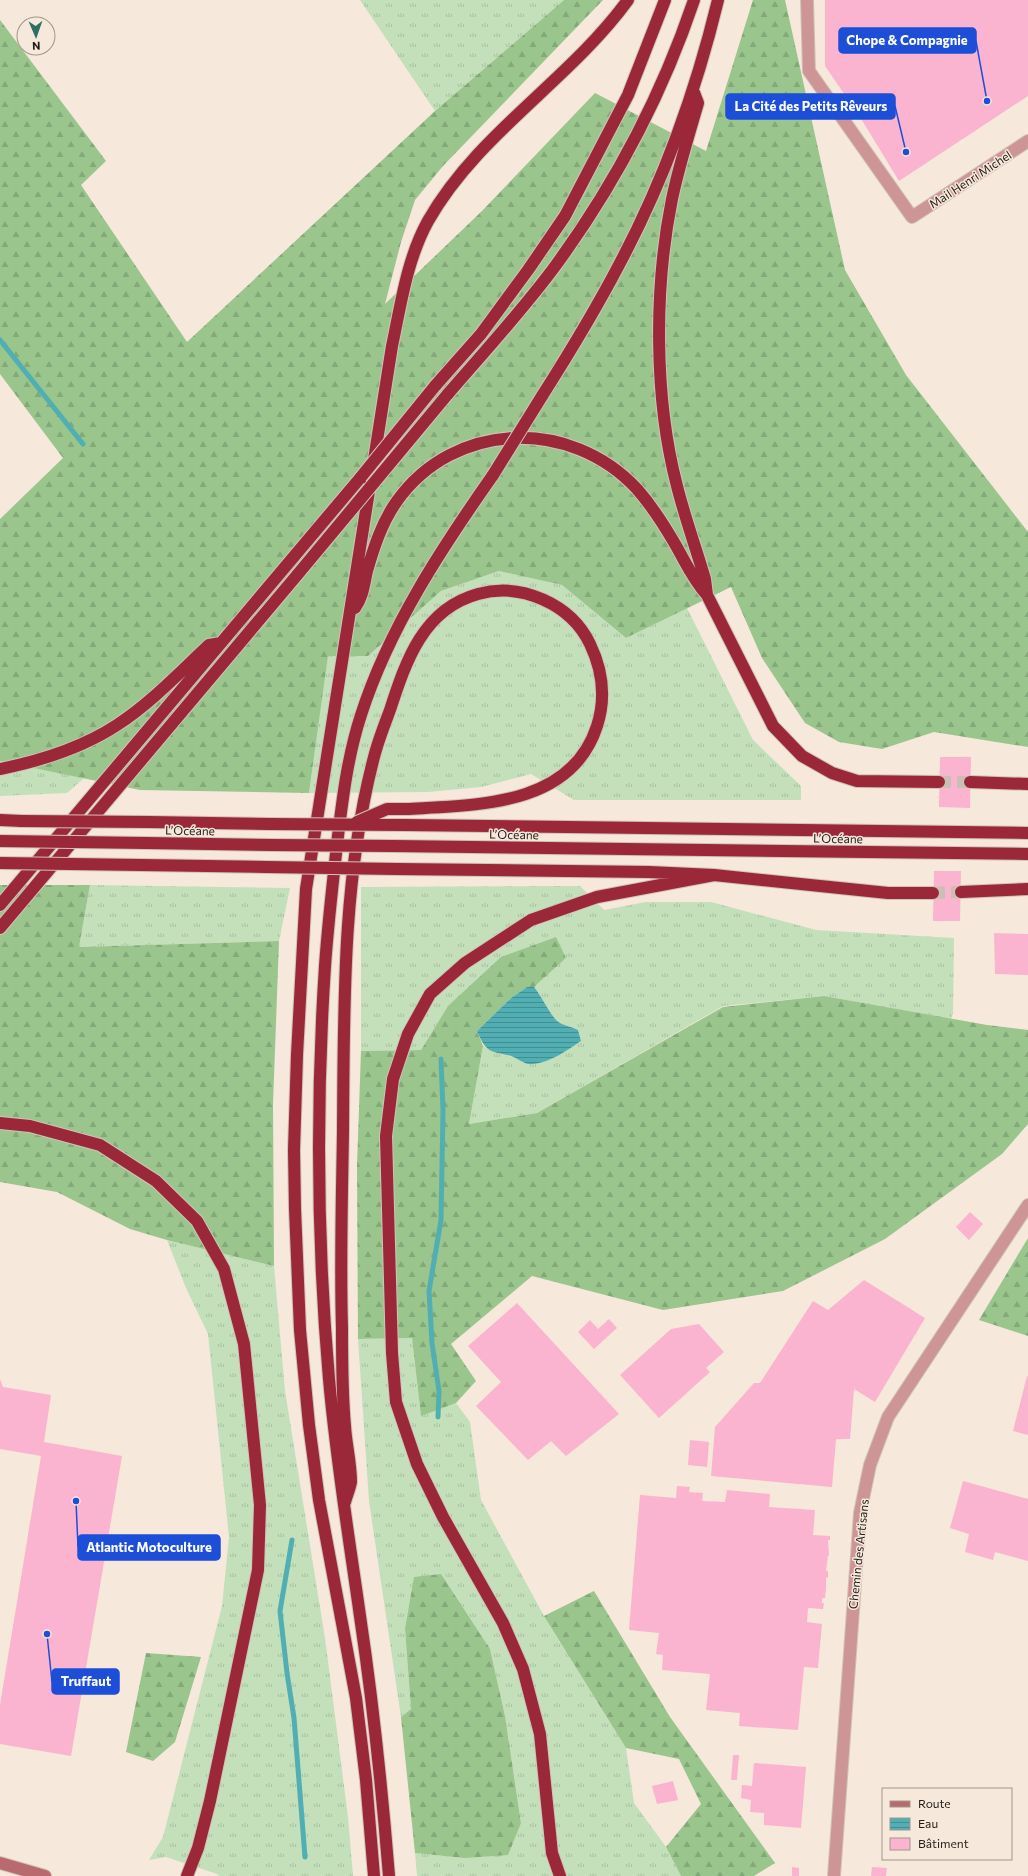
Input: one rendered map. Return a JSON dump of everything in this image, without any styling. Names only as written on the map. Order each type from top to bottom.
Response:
[{"type":"highway","points":[[374,1876],[366,1780],[356,1698],[319,1500],[309,1425],[300,1330],[294,1209],[297,1063],[306,889],[328,742],[350,615],[392,346],[411,263],[428,222],[462,171],[486,145],[603,30],[628,0]]},
{"type":"highway","points":[[0,905],[435,386],[481,334],[565,216],[628,95],[665,0]]},
{"type":"highway","points":[[0,928],[555,266],[610,184],[631,147],[668,68],[694,0]]},
{"type":"highway","points":[[389,1876],[383,1804],[371,1698],[329,1382],[324,1309],[319,1178],[319,1092],[328,919],[344,788],[352,744],[362,712],[388,647],[413,599],[443,549],[493,474],[566,358],[621,262],[648,206],[693,90],[718,0]]},
{"type":"highway","points":[[693,90],[698,102],[672,199],[664,252],[660,287],[660,342],[664,415],[671,457],[677,486],[705,579],[707,595]]},
{"type":"highway","points":[[350,615],[360,601],[372,554],[386,518],[397,501],[419,476],[437,461],[456,451],[493,439],[536,439],[557,441],[577,448],[601,460],[637,489],[654,511],[675,544],[694,580],[707,595],[773,726],[802,756],[832,773],[857,781],[939,782]]},
{"type":"highway","points":[[344,1503],[351,1485],[345,1427],[341,1294],[345,971],[351,888],[366,789],[375,752],[406,665],[423,631],[443,611],[466,598],[491,591],[531,595],[546,600],[568,614],[588,640],[597,660],[601,674],[603,694],[601,713],[595,732],[586,750],[572,768],[540,789],[497,802],[470,806],[387,810],[352,824]]},
{"type":"highway","points":[[0,768],[49,757],[73,748],[117,725],[141,707],[209,645],[221,643]]},
{"type":"highway","points":[[970,782],[1028,784]]},
{"type":"highway","name":"L’Océane","points":[[0,820],[1028,833]]},
{"type":"highway","name":"L’Océane","points":[[0,842],[1028,854]]},
{"type":"highway","points":[[0,864],[649,872],[714,875],[888,893],[933,893]]},
{"type":"highway","points":[[560,1876],[552,1853],[540,1734],[523,1669],[503,1623],[443,1517],[417,1464],[396,1402],[392,1353],[386,1136],[393,1079],[408,1034],[430,994],[465,964],[531,920],[597,896],[714,875]]},
{"type":"highway","points":[[961,892],[1028,889]]},
{"type":"highway","points":[[0,1123],[30,1126],[100,1145],[156,1181],[197,1221],[224,1269],[244,1344],[260,1505],[258,1570],[210,1801],[198,1848],[187,1876]]},
{"type":"main road","points":[[0,1863],[45,1876]]},
{"type":"street","name":"Mail Henri Michel","points":[[807,0],[809,71],[912,217],[1028,141]]},
{"type":"street","name":"Chemin des Artisans","points":[[834,1876],[860,1521],[870,1465],[888,1416],[1028,1205]]},
{"type":"green space","points":[[360,0],[564,0],[435,111]]},
{"type":"green space","points":[[564,0],[603,0],[443,166],[415,200],[401,242],[385,304],[482,211],[595,93],[706,151],[753,0],[785,0],[845,270],[906,375],[1028,532],[1028,747],[934,732],[882,749],[839,742],[805,723],[762,658],[731,587],[626,638],[562,585],[499,571],[441,591],[368,656],[328,656],[309,793],[140,790],[0,761],[0,519],[63,458],[0,374],[0,20],[16,41],[16,56],[27,56],[106,161],[81,185],[187,342],[435,111]]},
{"type":"green space","points":[[499,571],[562,585],[626,638],[687,608],[753,740],[801,786],[801,800],[574,800],[531,774],[481,787],[428,792],[309,793],[328,655],[368,656],[441,591]]},
{"type":"green space","points":[[0,761],[84,778],[67,793],[0,796]]},
{"type":"green space","points":[[0,885],[90,885],[79,947],[279,941],[273,1104],[274,1266],[167,1240],[130,1229],[57,1192],[0,1182]]},
{"type":"green space","points":[[90,885],[290,888],[279,941],[79,947]]},
{"type":"green space","points":[[580,886],[604,910],[646,902],[711,902],[816,930],[954,938],[953,1013],[951,1019],[824,996],[723,1006],[537,1113],[469,1124],[483,1046],[497,1053],[513,1057],[528,1064],[549,1060],[581,1041],[578,1030],[560,1023],[550,1012],[534,987],[566,958],[448,1006],[421,1050],[361,1051],[361,887]]},
{"type":"green space","points":[[556,937],[566,958],[534,987],[527,987],[511,998],[477,1031],[483,1046],[469,1124],[537,1113],[723,1007],[824,996],[987,1025],[1028,1030],[1028,1124],[1002,1154],[885,1239],[783,1291],[663,1310],[532,1276],[451,1344],[476,1381],[456,1403],[421,1416],[412,1338],[358,1339],[357,1166],[361,1051],[421,1050],[448,1006],[501,957]]},
{"type":"green space","points":[[1028,1238],[1028,1336],[979,1320]]},
{"type":"green space","points":[[167,1240],[274,1266],[285,1391],[325,1638],[348,1817],[353,1876],[219,1876],[217,1874],[166,1857],[149,1860],[163,1837],[222,1606],[229,1537],[208,1334],[186,1288]]},
{"type":"green space","points":[[412,1338],[421,1415],[456,1403],[470,1422],[481,1500],[544,1616],[626,1748],[634,1803],[666,1847],[681,1876],[417,1876],[415,1853],[464,1858],[521,1823],[505,1716],[490,1649],[405,1629],[411,1709],[401,1717],[369,1501],[358,1339]]},
{"type":"green space","points":[[441,1574],[490,1649],[505,1716],[521,1823],[508,1855],[464,1858],[415,1853],[401,1717],[411,1709],[405,1629],[414,1577]]},
{"type":"green space","points":[[594,1591],[670,1717],[775,1863],[754,1876],[681,1876],[666,1847],[701,1804],[679,1759],[626,1748],[544,1616]]},
{"type":"green space","points":[[146,1653],[201,1657],[175,1742],[153,1761],[126,1752]]},
{"type":"water","points":[[527,987],[534,987],[550,1012],[560,1023],[578,1030],[581,1041],[556,1057],[535,1064],[528,1064],[511,1056],[493,1052],[486,1047],[477,1031],[511,998]]},
{"type":"building","points":[[825,0],[1028,0],[1028,96],[899,181],[860,117],[825,66]]},
{"type":"building","points":[[940,757],[971,757],[970,808],[939,807]]},
{"type":"building","points":[[934,871],[961,871],[960,921],[933,921]]},
{"type":"building","points":[[994,933],[1028,934],[1028,975],[995,974]]},
{"type":"building","points":[[970,1212],[983,1224],[969,1240],[956,1227]]},
{"type":"building","points":[[864,1280],[925,1318],[875,1402],[854,1389],[850,1439],[836,1439],[832,1487],[711,1476],[715,1427],[754,1383],[760,1383],[813,1301],[828,1310]]},
{"type":"building","points":[[517,1303],[619,1414],[566,1456],[551,1441],[528,1460],[476,1406],[501,1382],[468,1346]]},
{"type":"building","points":[[609,1319],[617,1328],[594,1349],[578,1332],[590,1320],[598,1329]]},
{"type":"building","points":[[699,1324],[724,1352],[706,1368],[710,1372],[659,1418],[620,1375],[671,1329]]},
{"type":"building","points":[[1028,1376],[1028,1435],[1013,1431]]},
{"type":"building","points":[[0,1379],[3,1387],[51,1395],[44,1442],[122,1456],[71,1756],[0,1744],[0,1705],[41,1456],[0,1449]]},
{"type":"building","points":[[690,1440],[709,1442],[707,1467],[688,1465]]},
{"type":"building","points":[[963,1481],[1028,1499],[1028,1561],[995,1552],[993,1560],[965,1552],[969,1534],[950,1528]]},
{"type":"building","points":[[677,1486],[690,1487],[689,1492],[703,1493],[702,1501],[725,1502],[727,1490],[770,1494],[769,1507],[815,1510],[813,1535],[830,1536],[830,1540],[828,1540],[829,1555],[826,1571],[828,1571],[828,1578],[826,1577],[825,1598],[822,1598],[822,1603],[824,1603],[823,1609],[808,1608],[807,1622],[822,1624],[818,1668],[804,1667],[798,1730],[739,1726],[740,1713],[706,1710],[710,1674],[662,1670],[663,1655],[656,1654],[659,1633],[629,1630],[640,1495],[676,1498]]},
{"type":"building","points":[[733,1755],[739,1755],[737,1780],[731,1780]]},
{"type":"building","points":[[754,1763],[806,1767],[801,1828],[764,1825],[764,1813],[750,1812],[751,1800],[741,1798],[742,1785],[752,1786]]},
{"type":"building","points":[[673,1781],[678,1800],[657,1804],[652,1786]]},
{"type":"building","points":[[792,1867],[799,1868],[799,1876],[792,1876]]},
{"type":"building","points":[[872,1867],[887,1868],[886,1876],[871,1876]]},
{"type":"waterway","points":[[0,340],[83,444]]},
{"type":"waterway","points":[[438,1417],[439,1391],[432,1343],[429,1291],[441,1220],[443,1110],[441,1059]]},
{"type":"waterway","points":[[292,1540],[280,1611],[294,1718],[305,1857]]},
{"type":"tunnel","points":[[939,782],[970,782]]},
{"type":"tunnel","points":[[933,893],[961,892]]},
{"type":"place","name":"Chope & Compagnie","points":[[987,101]]},
{"type":"place","name":"La Cité des Petits Rêveurs","points":[[906,152]]},
{"type":"place","name":"Atlantic Motoculture","points":[[76,1501]]},
{"type":"place","name":"Truffaut","points":[[47,1634]]}]
